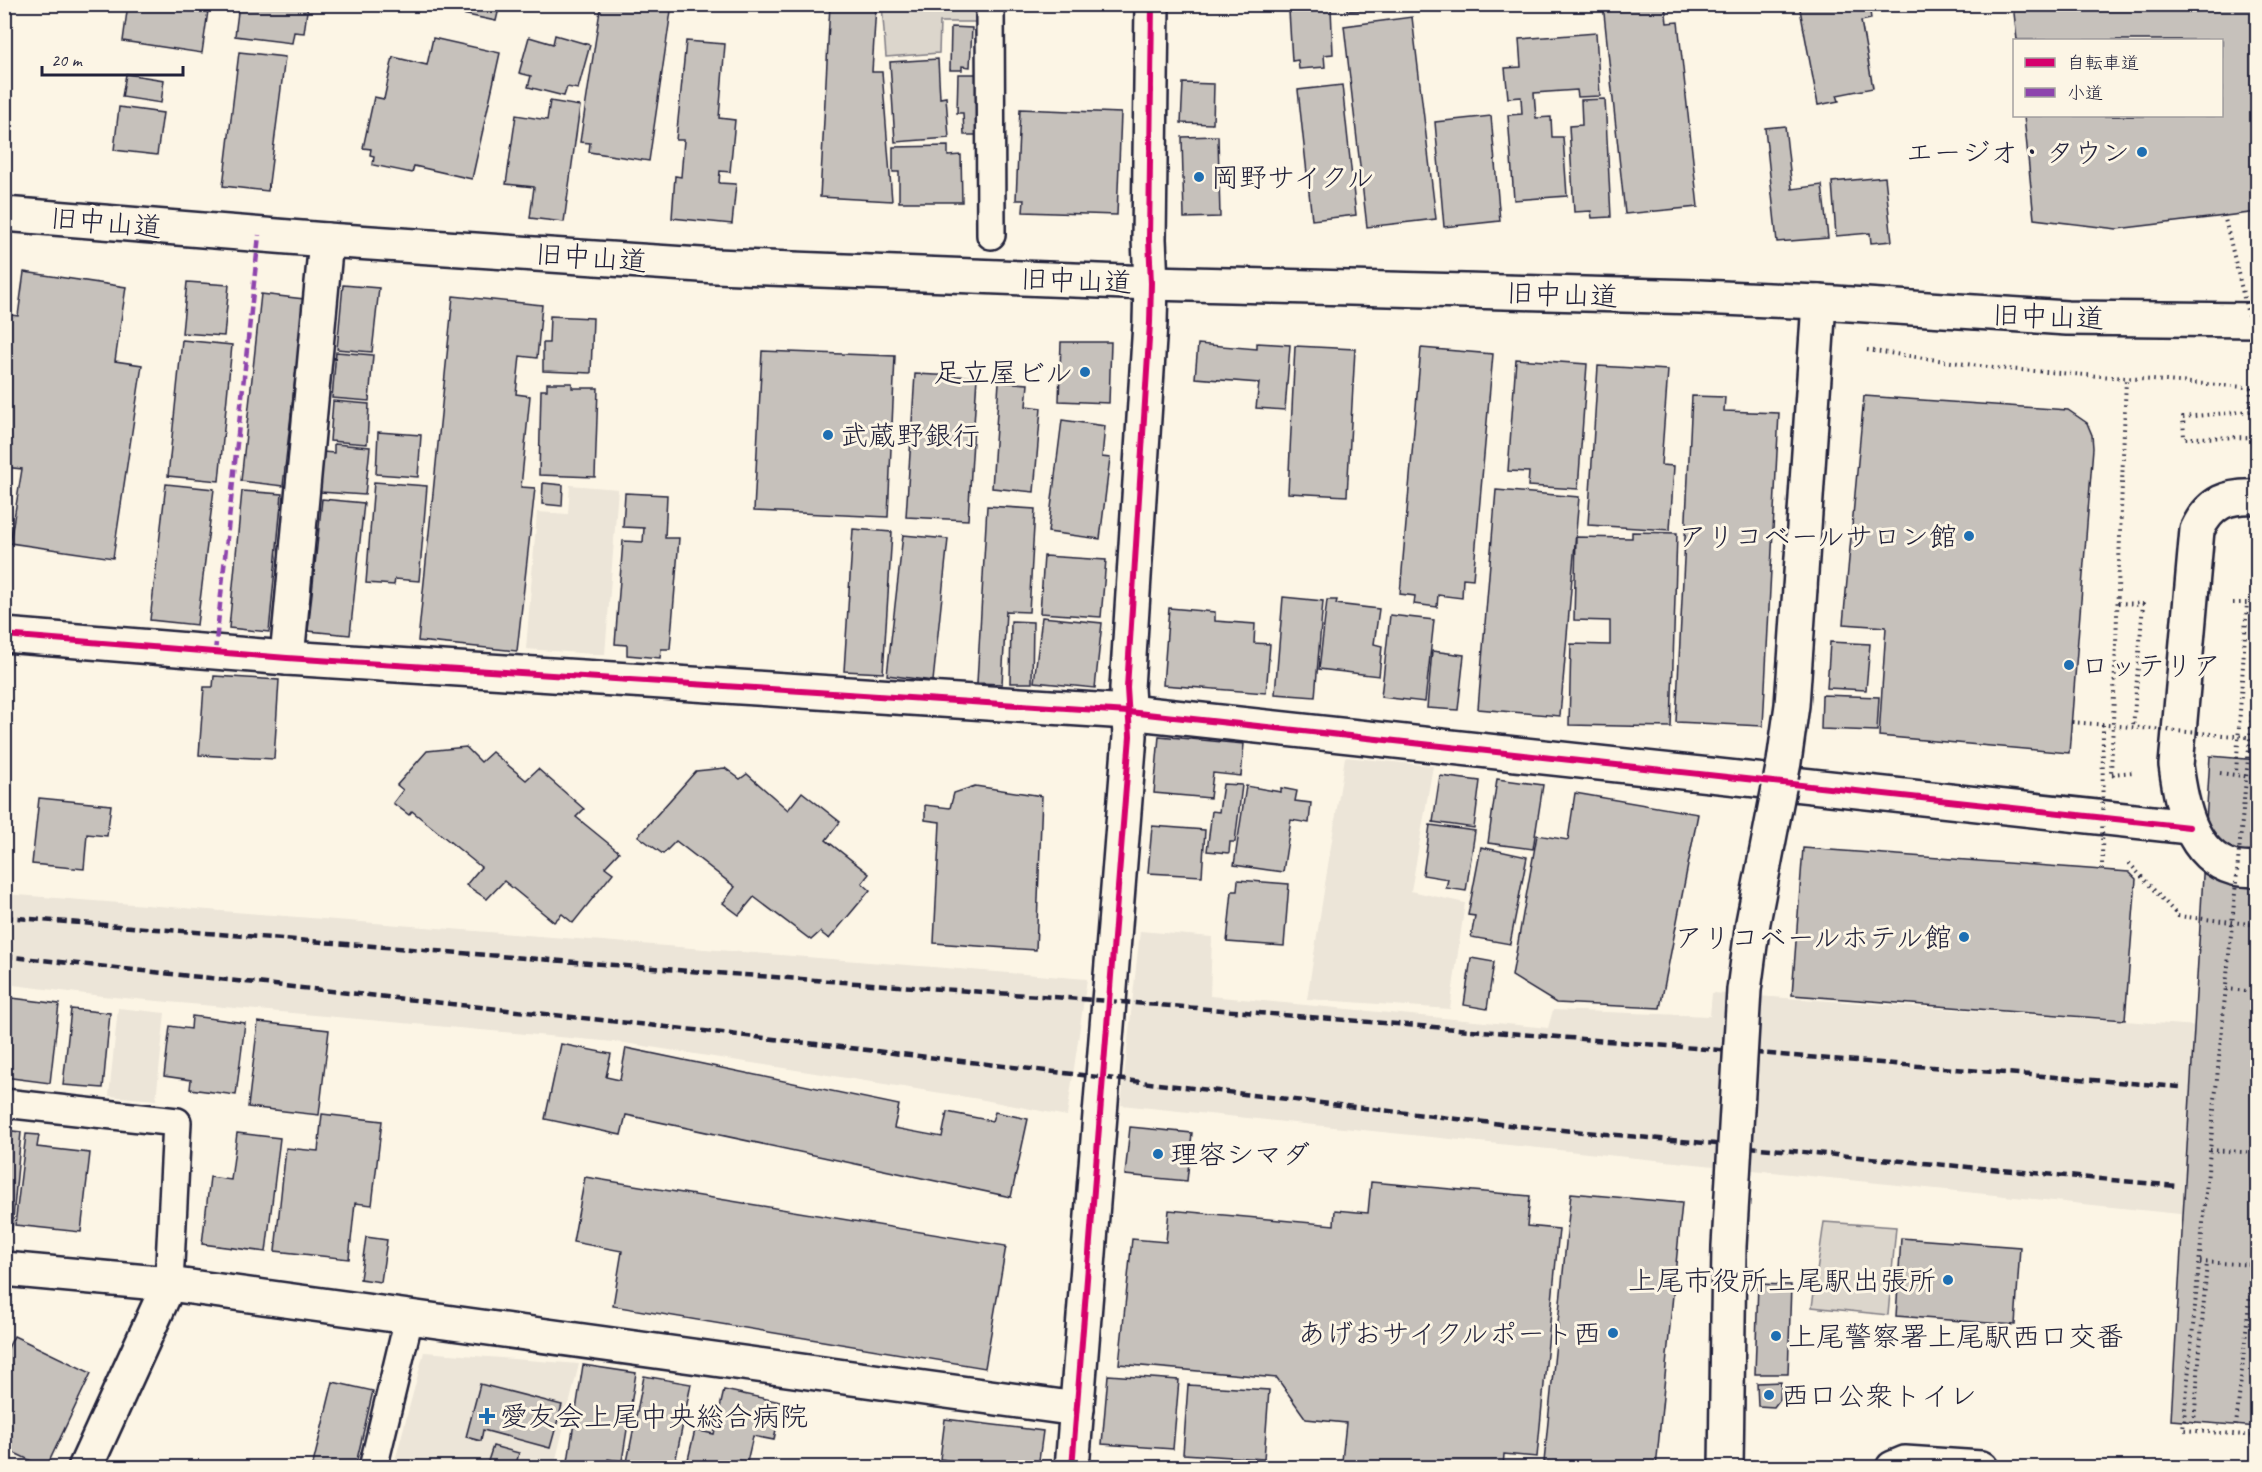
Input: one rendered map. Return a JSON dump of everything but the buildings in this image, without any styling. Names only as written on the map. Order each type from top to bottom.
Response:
[{"type":"street","points":[[1071,1467],[1130,736],[1126,688],[1151,283],[1149,239],[1152,4]]},
{"type":"street","name":"旧中山道","points":[[4,214],[326,240],[717,266],[1151,283],[1819,302],[2067,318],[2258,321]]},
{"type":"street","points":[[287,658],[326,240]]},
{"type":"street","points":[[1726,1467],[1729,1246],[1744,990],[1753,922],[1784,762],[1792,705],[1819,302]]},
{"type":"street","points":[[2258,497],[2240,496],[2223,500],[2205,514],[2197,530],[2176,765],[2180,797],[2189,827],[2215,860],[2235,868],[2258,870]]},
{"type":"street","points":[[4,635],[287,658],[1128,712],[2189,827]]},
{"type":"street","points":[[4,1269],[169,1284],[1077,1409]]},
{"type":"street","points":[[86,1467],[169,1284]]},
{"type":"street","points":[[1893,1467],[1905,1463],[1982,1467]]},
{"type":"lane","points":[[990,4],[991,235]]},
{"type":"lane","points":[[4,1103],[177,1122],[169,1284]]},
{"type":"lane","points":[[372,1467],[409,1318]]},
{"type":"path","points":[[2224,215],[2258,356]]},
{"type":"path","points":[[1859,349],[1994,368],[2258,388]]},
{"type":"path","points":[[2116,779],[2111,774],[2126,378]]},
{"type":"path","points":[[2251,387],[2250,411],[2184,417],[2184,438],[2258,437]]},
{"type":"path","points":[[2118,603],[2143,604],[2133,728]]},
{"type":"path","points":[[2230,603],[2247,603],[2236,773]]},
{"type":"path","points":[[2258,637],[2183,1430],[2258,1436]]},
{"type":"path","points":[[2072,722],[2258,738]]},
{"type":"path","points":[[2102,870],[2103,725]]},
{"type":"path","points":[[2213,772],[2236,773],[2258,778]]},
{"type":"path","points":[[2126,860],[2178,916],[2258,925]]},
{"type":"path","points":[[2226,989],[2258,992]]},
{"type":"path","points":[[2210,1150],[2258,1153]]},
{"type":"path","points":[[2200,1262],[2255,1265],[2236,1426]]},
{"type":"path","points":[[2194,1423],[2207,1262]]},
{"type":"shaded area","points":[[882,5],[977,5],[977,22],[940,22],[939,53],[886,57]]},
{"type":"shaded area","points":[[570,485],[618,489],[605,655],[526,649],[537,512],[568,514]]},
{"type":"shaded area","points":[[1345,757],[1433,766],[1411,891],[1465,903],[1450,1009],[1307,999]]},
{"type":"shaded area","points":[[5,894],[1087,979],[1067,1116],[979,1099],[625,1043],[102,996],[5,984]]},
{"type":"shaded area","points":[[1140,931],[1212,937],[1210,996],[1548,1028],[1553,1010],[1710,1016],[1712,993],[2257,1030],[2257,1222],[1121,1105]]},
{"type":"shaded area","points":[[118,1008],[165,1013],[156,1100],[109,1096]]},
{"type":"shaded area","points":[[1824,1222],[1896,1227],[1888,1315],[1812,1307]]},
{"type":"shaded area","name":"愛友会上尾中央総合病院","points":[[424,1352],[579,1364],[554,1467],[393,1468]]},
{"type":"railway","points":[[4,917],[703,972],[1109,1001],[2180,1087]]},
{"type":"railway","points":[[4,956],[713,1032],[1518,1126],[2177,1186]]},
{"type":"marked path","points":[[215,652],[259,235]]},
{"type":"cycle path","points":[[1072,1468],[1130,736],[1127,688],[1150,323],[1152,4]]},
{"type":"cycle path","points":[[4,635],[287,658],[1128,712],[2189,827]]},
{"type":"place","name":"エージオ・タウン","points":[[2142,152]]},
{"type":"place","name":"岡野サイクル","points":[[1199,177]]},
{"type":"place","name":"足立屋ビル","points":[[1085,372]]},
{"type":"place","name":"武蔵野銀行","points":[[828,435]]},
{"type":"place","name":"アリコベールサロン館","points":[[1969,536]]},
{"type":"place","name":"ロッテリア","points":[[2069,665]]},
{"type":"place","name":"アリコベールホテル館","points":[[1964,937]]},
{"type":"place","name":"理容シマダ","points":[[1158,1154]]},
{"type":"place","name":"上尾市役所上尾駅出張所","points":[[1948,1280]]},
{"type":"place","name":"あげおサイクルポート西","points":[[1613,1333]]},
{"type":"place","name":"上尾警察署上尾駅西口交番","points":[[1776,1336]]},
{"type":"place","name":"西口公衆トイレ","points":[[1769,1395]]},
{"type":"place","name":"愛友会上尾中央総合病院","points":[[487,1416]]}]
